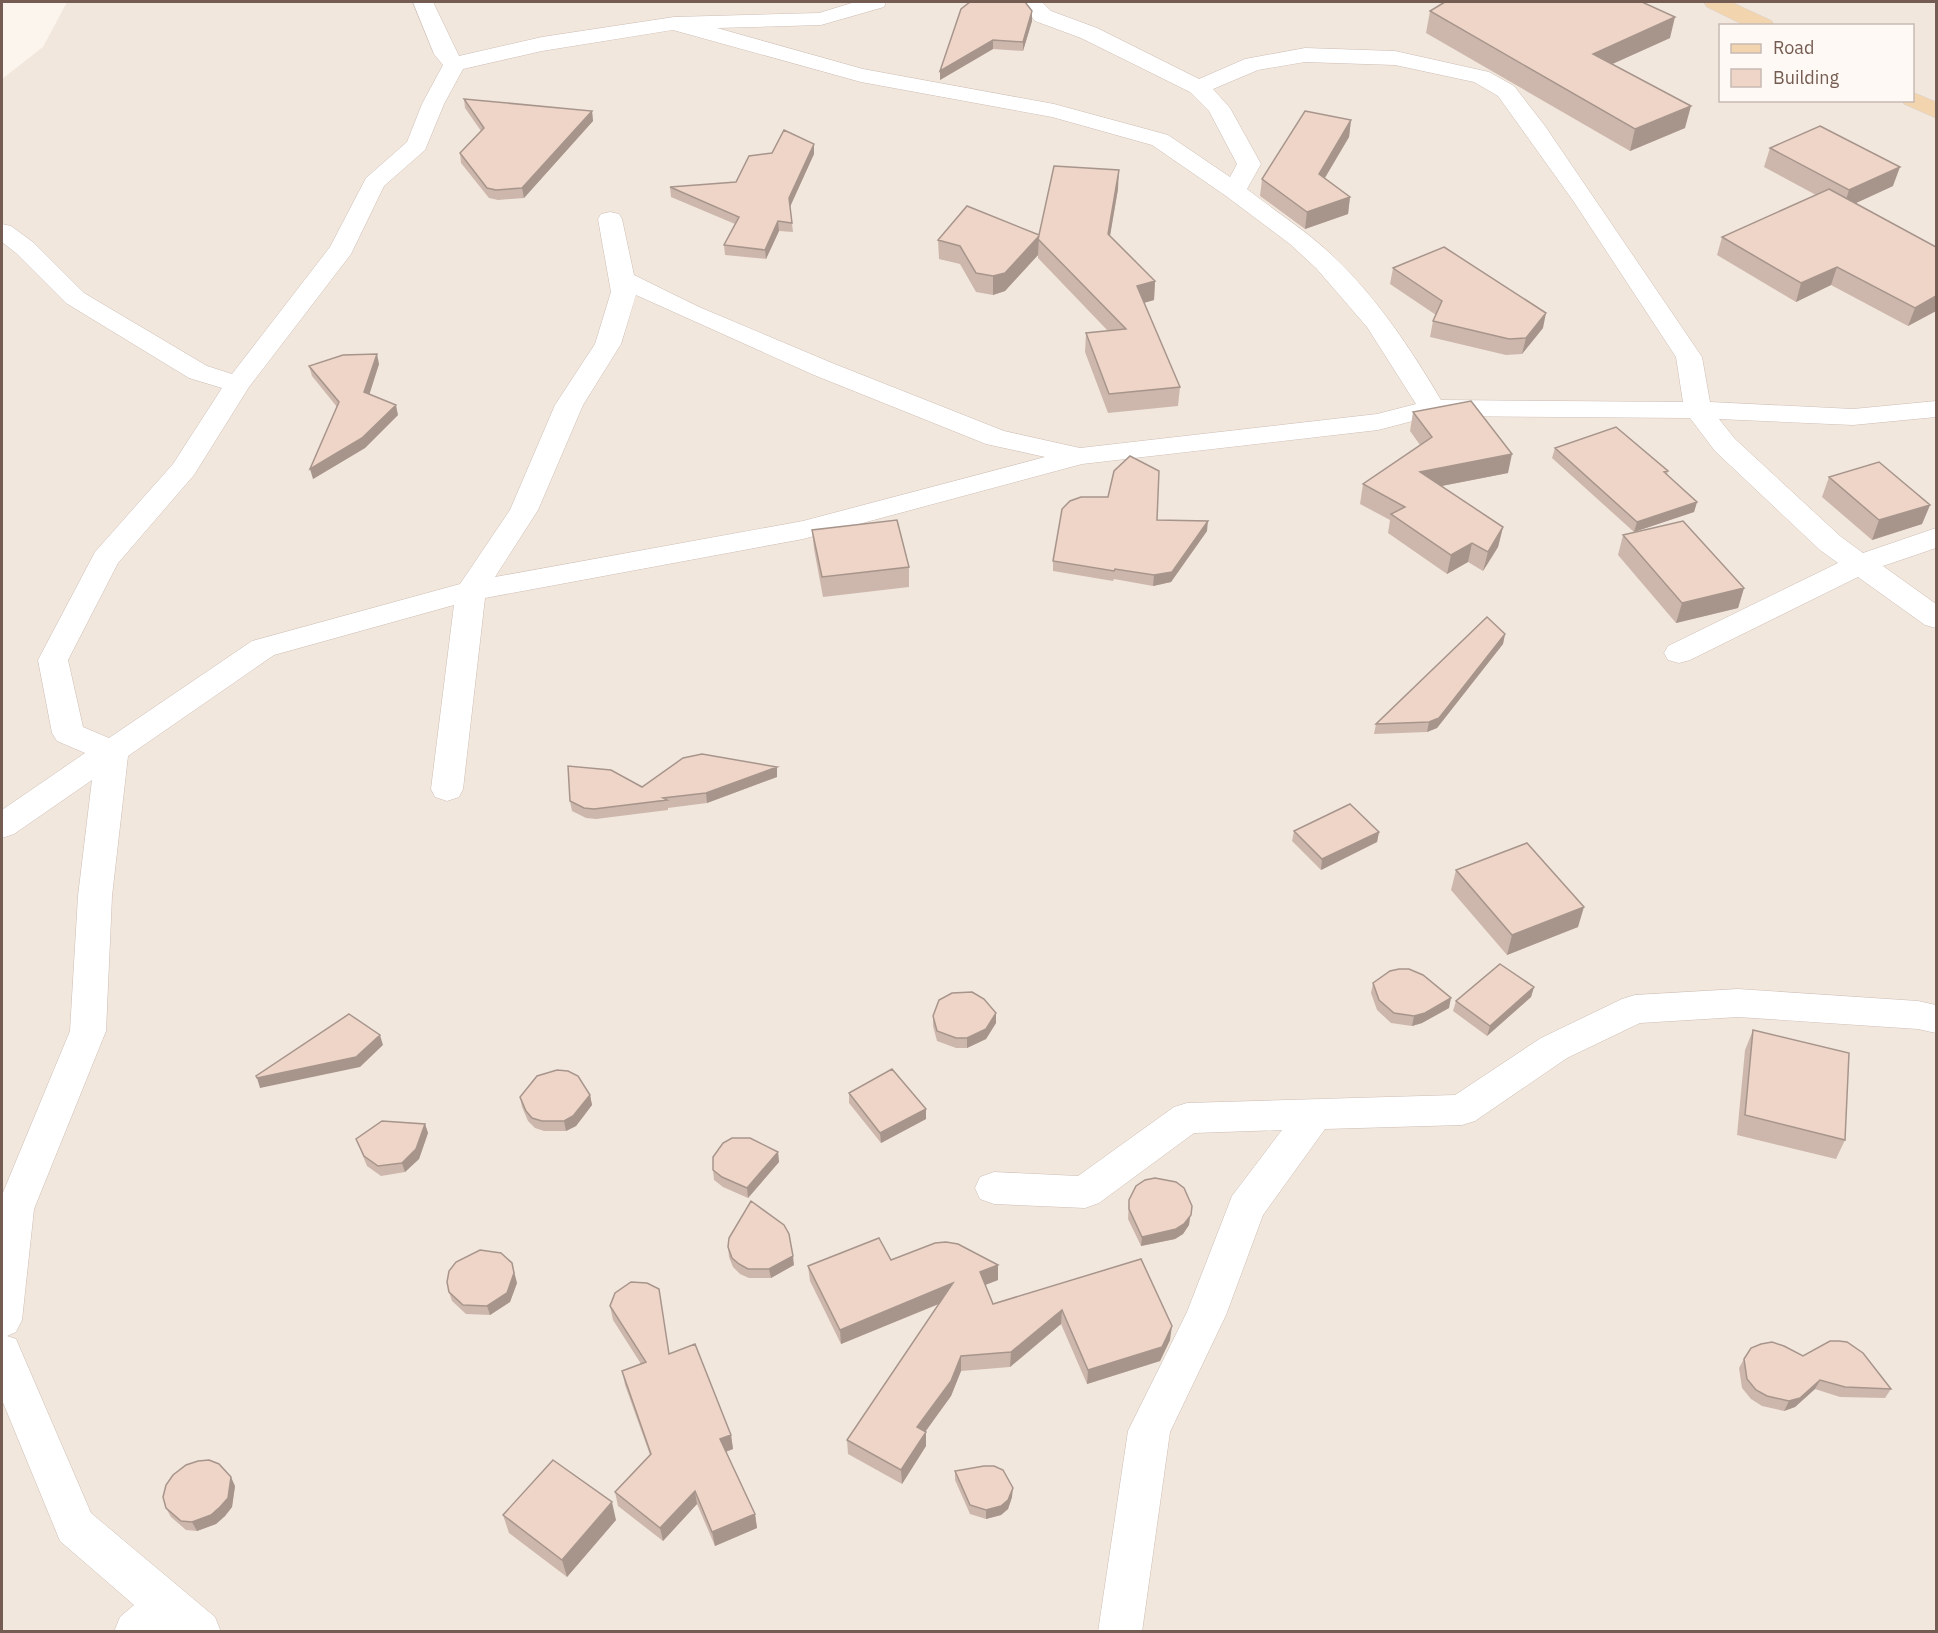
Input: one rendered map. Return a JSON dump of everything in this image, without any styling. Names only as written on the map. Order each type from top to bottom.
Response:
[{"type":"main road","points":[[1715,2],[1760,24]]},
{"type":"main road","points":[[1914,100],[1936,111]]},
{"type":"street","points":[[423,2],[445,54],[454,64]]},
{"type":"street","points":[[112,752],[68,733],[53,660],[105,559],[184,470],[238,384],[342,249],[374,183],[417,145],[433,104],[454,64],[542,44],[674,23],[821,19],[876,2]]},
{"type":"street","points":[[1030,2],[1043,16],[1089,33],[1198,87],[1219,108],[1249,164],[1234,191]]},
{"type":"street","points":[[674,23],[861,75],[1054,111],[1160,140],[1309,247],[1353,294],[1404,358],[1432,408]]},
{"type":"street","points":[[1198,87],[1253,64],[1305,55],[1395,58],[1481,77],[1506,91],[1586,202],[1689,357],[1698,410],[1725,446],[1830,543],[1936,618]]},
{"type":"street","points":[[447,789],[471,591],[524,510],[569,405],[608,344],[624,292],[610,219]]},
{"type":"street","points":[[2,231],[26,248],[75,298],[198,372],[238,384]]},
{"type":"street","points":[[622,279],[782,352],[996,438],[1081,456]]},
{"type":"street","points":[[2,826],[263,648],[471,591],[803,530],[1081,456],[1378,422],[1432,408],[1698,410],[1852,417],[1936,409]]},
{"type":"street","points":[[1679,653],[1859,564],[1916,546],[1936,537]]},
{"type":"street","points":[[2,1320],[15,1209],[88,1031],[95,896],[112,752]]},
{"type":"street","points":[[994,1188],[1085,1192],[1187,1118],[1462,1110],[1554,1048],[1635,1009],[1738,1003],[1918,1015],[1936,1019]]},
{"type":"street","points":[[1120,1632],[1149,1431],[1206,1315],[1245,1208],[1314,1116]]},
{"type":"street","points":[[2,1352],[75,1527],[168,1623]]},
{"type":"shaded area","points":[[67,2],[1936,2],[1936,1631],[2,1632],[2,79],[43,47]]},
{"type":"building","points":[[970,2],[1025,2],[1032,11],[1023,42],[993,40],[940,71],[961,9]]},
{"type":"building","points":[[1445,2],[1642,2],[1675,17],[1593,54],[1691,106],[1635,129],[1430,11]]},
{"type":"building","points":[[464,99],[592,111],[522,188],[496,190],[487,188],[460,153],[484,128]]},
{"type":"building","points":[[1305,111],[1351,120],[1319,174],[1350,197],[1307,212],[1262,179]]},
{"type":"building","points":[[1820,126],[1900,167],[1849,190],[1770,148]]},
{"type":"building","points":[[784,130],[814,144],[789,198],[792,223],[778,221],[765,250],[724,245],[739,217],[670,187],[736,182],[749,156],[772,153]]},
{"type":"building","points":[[1054,166],[1119,170],[1108,234],[1155,281],[1137,286],[1180,387],[1109,394],[1086,333],[1126,329],[1038,239],[1039,236],[1005,273],[993,276],[976,273],[960,246],[938,240],[967,206],[1039,235]]},
{"type":"building","points":[[1829,189],[1936,247],[1936,296],[1915,308],[1837,267],[1801,283],[1722,237]]},
{"type":"building","points":[[1444,247],[1546,313],[1526,338],[1509,339],[1433,321],[1442,301],[1393,268]]},
{"type":"building","points":[[377,354],[364,392],[396,405],[362,438],[310,469],[339,402],[309,366],[343,355]]},
{"type":"building","points":[[1471,401],[1512,454],[1420,472],[1503,527],[1488,552],[1472,543],[1451,555],[1391,514],[1405,507],[1363,484],[1432,437],[1413,412]]},
{"type":"building","points":[[1616,427],[1668,471],[1664,472],[1697,502],[1637,522],[1555,448]]},
{"type":"building","points":[[1130,456],[1159,471],[1157,520],[1208,521],[1172,572],[1154,575],[1053,561],[1062,509],[1070,501],[1081,497],[1108,497],[1114,471]]},
{"type":"building","points":[[1879,462],[1930,505],[1879,520],[1829,477]]},
{"type":"building","points":[[897,520],[909,567],[822,577],[812,530]]},
{"type":"building","points":[[1683,521],[1744,588],[1682,603],[1623,535]]},
{"type":"building","points":[[1487,617],[1505,634],[1439,718],[1429,722],[1376,724]]},
{"type":"building","points":[[702,754],[777,767],[706,793],[663,798],[667,800],[594,809],[584,808],[570,801],[568,766],[611,770],[642,787],[683,758]]},
{"type":"building","points":[[1350,804],[1379,832],[1322,859],[1294,831]]},
{"type":"building","points":[[1527,843],[1584,907],[1512,935],[1456,870]]},
{"type":"building","points":[[1500,964],[1534,987],[1490,1026],[1456,1001]]},
{"type":"building","points":[[1409,969],[1423,975],[1451,998],[1425,1013],[1414,1016],[1394,1013],[1379,1000],[1373,983],[1390,971]]},
{"type":"building","points":[[972,992],[984,999],[996,1013],[986,1029],[967,1038],[956,1038],[937,1031],[933,1016],[939,1000],[952,993]]},
{"type":"building","points":[[349,1014],[380,1035],[356,1057],[257,1078],[256,1076]]},
{"type":"building","points":[[1753,1030],[1849,1053],[1845,1140],[1745,1115]]},
{"type":"building","points":[[892,1069],[926,1109],[880,1133],[849,1093]]},
{"type":"building","points":[[557,1070],[568,1071],[578,1076],[590,1095],[573,1116],[564,1121],[542,1121],[532,1118],[520,1097],[537,1076]]},
{"type":"building","points":[[382,1121],[425,1124],[416,1149],[402,1163],[378,1166],[364,1156],[356,1139]]},
{"type":"building","points":[[732,1138],[750,1138],[778,1152],[747,1188],[722,1177],[713,1170],[713,1157],[723,1143]]},
{"type":"building","points":[[1155,1178],[1176,1182],[1184,1188],[1192,1206],[1191,1215],[1184,1224],[1176,1229],[1142,1237],[1129,1209],[1129,1200],[1136,1186],[1145,1180]]},
{"type":"building","points":[[751,1201],[784,1225],[789,1234],[793,1256],[769,1269],[748,1269],[732,1258],[728,1247],[729,1238]]},
{"type":"building","points":[[879,1238],[891,1260],[935,1243],[946,1242],[958,1244],[998,1265],[980,1272],[993,1304],[1141,1259],[1172,1326],[1162,1347],[1088,1370],[1062,1310],[1011,1352],[961,1356],[951,1381],[917,1427],[926,1432],[901,1470],[847,1440],[953,1283],[840,1330],[808,1266]]},
{"type":"building","points":[[480,1250],[501,1253],[512,1263],[514,1273],[507,1293],[487,1306],[463,1305],[449,1292],[447,1282],[449,1271],[456,1262]]},
{"type":"building","points":[[631,1282],[647,1283],[659,1289],[669,1354],[695,1344],[731,1435],[720,1439],[755,1514],[712,1532],[695,1491],[660,1528],[615,1492],[651,1454],[622,1371],[646,1362],[610,1306],[615,1293]]},
{"type":"building","points":[[1830,1341],[1847,1342],[1863,1353],[1891,1389],[1845,1387],[1820,1380],[1800,1398],[1789,1401],[1767,1396],[1756,1390],[1747,1379],[1744,1359],[1751,1348],[1772,1342],[1803,1356]]},
{"type":"building","points":[[209,1460],[219,1464],[231,1477],[228,1498],[211,1515],[192,1522],[181,1521],[166,1508],[163,1497],[166,1485],[173,1475],[186,1465]]},
{"type":"building","points":[[553,1460],[612,1502],[562,1560],[503,1515]]},
{"type":"building","points":[[994,1466],[1003,1470],[1013,1488],[1008,1500],[1001,1506],[986,1510],[970,1505],[955,1471]]}]
